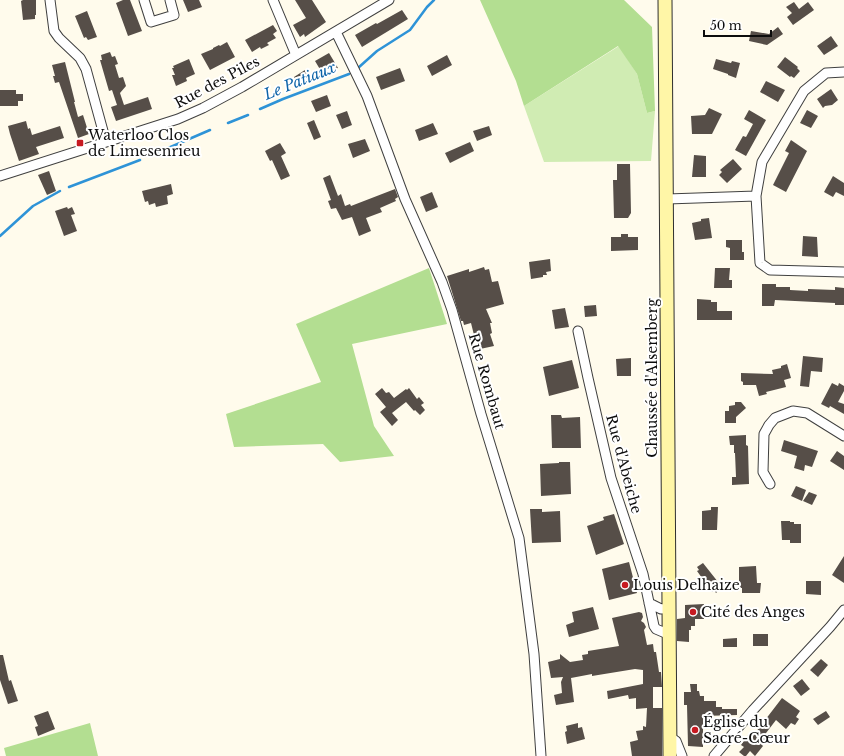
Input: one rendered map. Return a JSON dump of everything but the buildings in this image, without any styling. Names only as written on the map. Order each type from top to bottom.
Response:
[{"type":"main road","name":"Chaussée d'Alsemberg","points":[[665,0],[670,756]]},
{"type":"street","points":[[50,0],[54,31],[59,38],[80,58],[86,69],[106,142]]},
{"type":"street","points":[[144,0],[151,22],[174,15],[170,0]]},
{"type":"street","points":[[273,0],[296,55]]},
{"type":"street","name":"Rue des Piles","points":[[0,176],[178,119],[203,108],[242,87],[389,0]]},
{"type":"street","name":"Rue Rombaut","points":[[336,32],[367,96],[405,199],[442,282],[452,310],[518,538],[534,654],[541,756]]},
{"type":"street","points":[[844,72],[826,73],[804,91],[762,162],[756,196],[760,263],[770,270],[844,272]]},
{"type":"street","points":[[666,199],[756,196]]},
{"type":"street","name":"Rue d'Abeiche","points":[[578,331],[611,478],[642,574],[654,626],[656,629],[670,635]]},
{"type":"street","points":[[770,484],[763,472],[764,434],[768,425],[775,418],[793,411],[807,413],[844,436]]},
{"type":"street","points":[[649,603],[661,609],[670,608]]},
{"type":"street","points":[[714,756],[753,710],[844,610]]},
{"type":"street","points":[[670,737],[676,741],[682,756]]},
{"type":"green space","points":[[480,0],[624,0],[652,27],[655,111],[647,113],[637,74],[618,46],[524,106],[516,81]]},
{"type":"green space","points":[[619,46],[637,74],[647,113],[655,111],[651,161],[544,162],[524,106]]},
{"type":"green space","points":[[429,268],[447,324],[352,344],[374,426],[394,456],[340,462],[323,444],[234,447],[226,414],[321,382],[296,324]]},
{"type":"green space","points":[[90,723],[98,756],[6,756],[4,748]]},
{"type":"waterway","name":"Le Patiaux","points":[[358,68],[377,51],[410,30],[434,0]]},
{"type":"waterway","name":"Le Patiaux","points":[[260,109],[349,74]]},
{"type":"waterway","name":"Le Patiaux","points":[[228,123],[248,115]]},
{"type":"waterway","name":"Le Patiaux","points":[[152,155],[210,130]]},
{"type":"waterway","name":"Le Patiaux","points":[[69,187],[140,160]]},
{"type":"waterway","name":"Le Patiaux","points":[[0,236],[33,206],[60,191]]},
{"type":"place","name":"Waterloo Clos de Limesenrieu","points":[[80,143]]},
{"type":"place","name":"Louis Delhaize","points":[[625,585]]},
{"type":"place","name":"Cité des Anges","points":[[693,612]]},
{"type":"place","name":"Église du Sacré-Cœur","points":[[695,730]]}]
